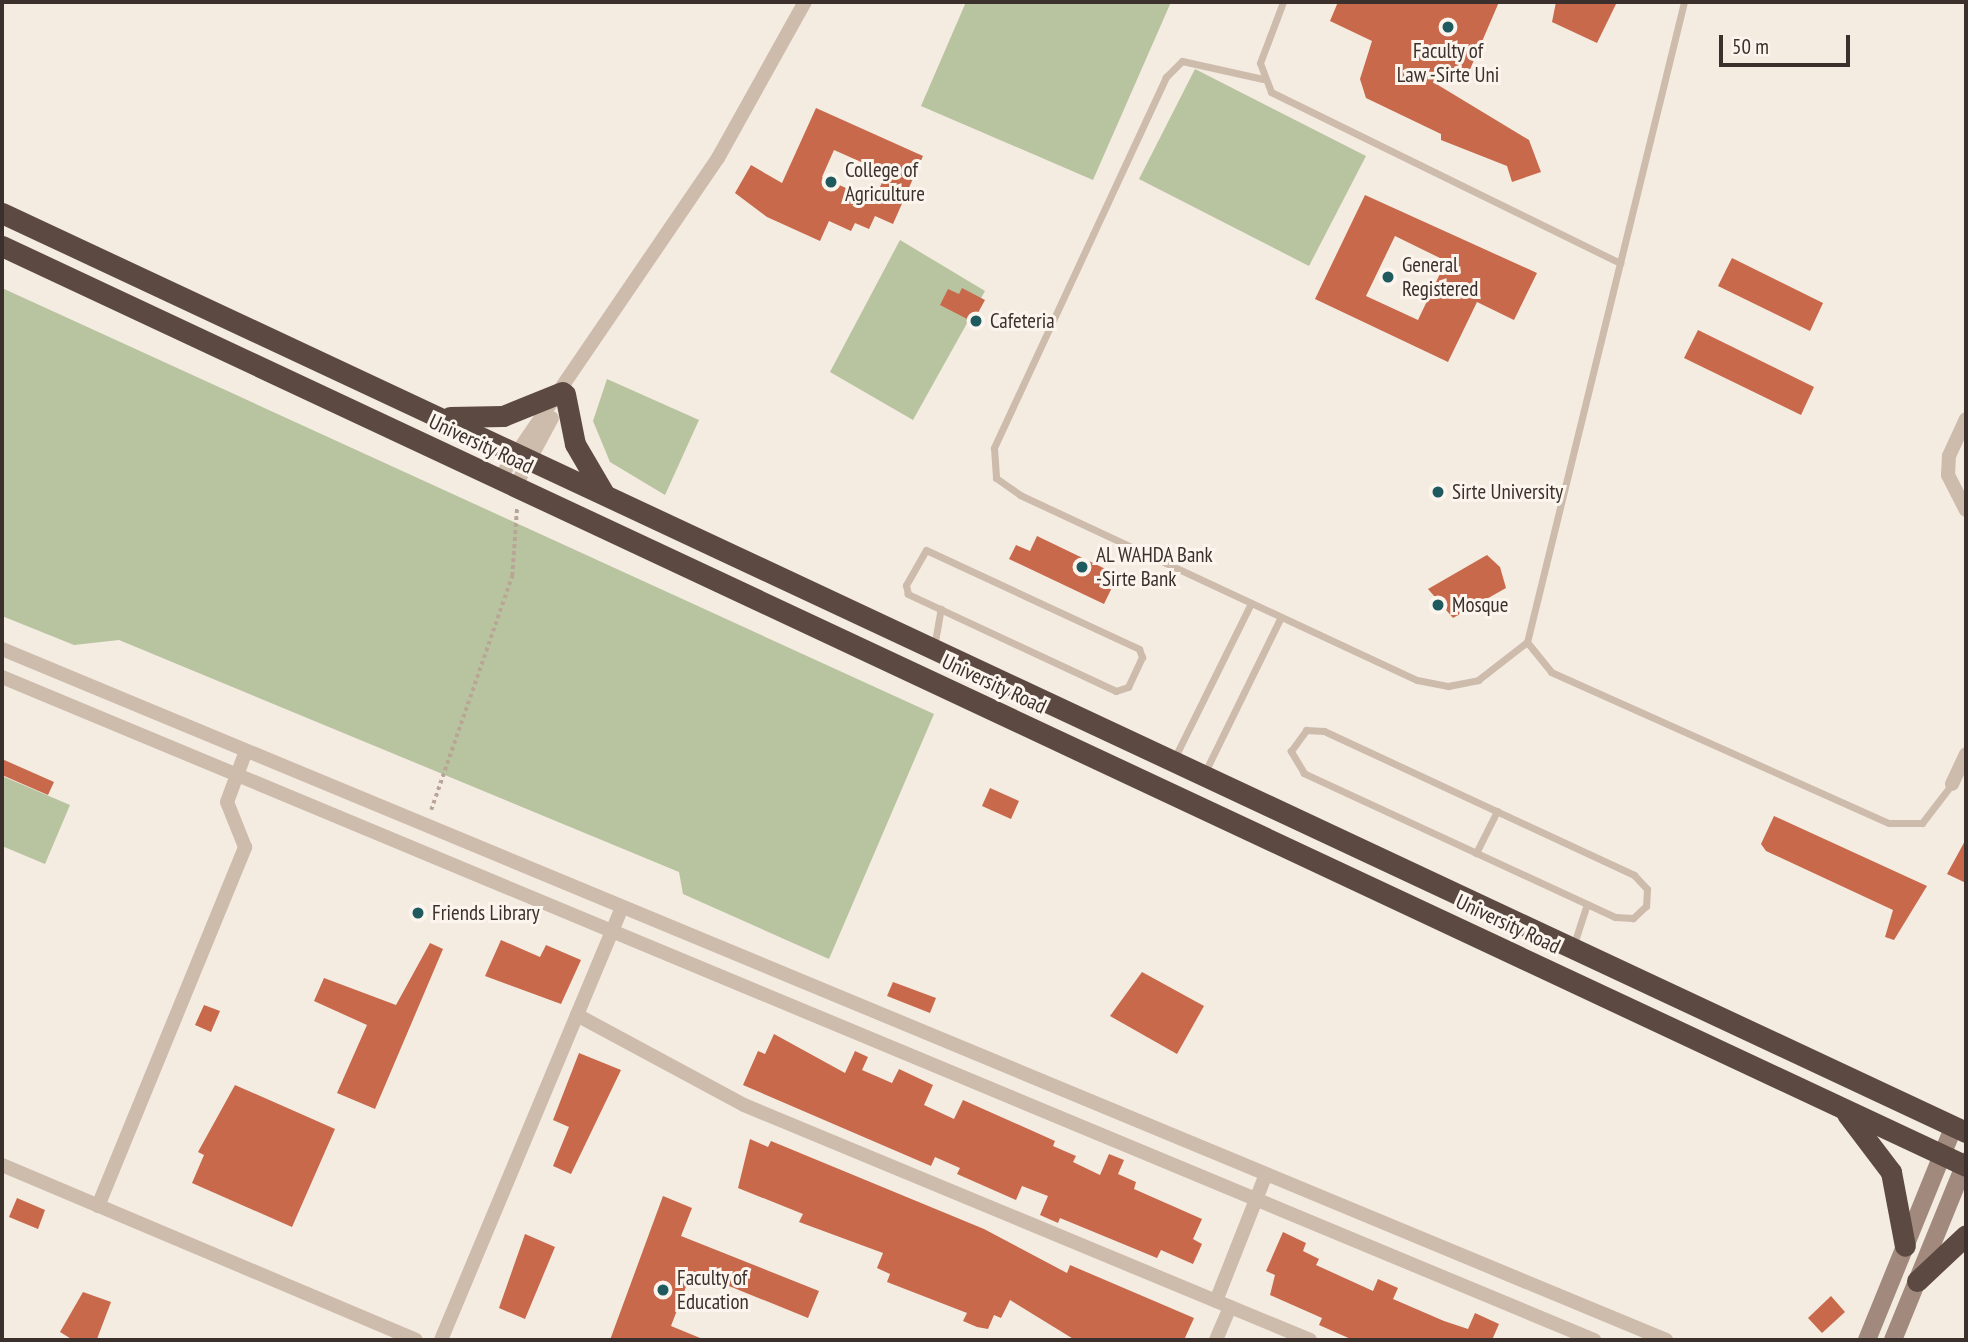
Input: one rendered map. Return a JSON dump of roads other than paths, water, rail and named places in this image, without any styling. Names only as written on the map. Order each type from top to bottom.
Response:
[{"type":"highway","name":"University Road","points":[[2,213],[1960,1129]]},
{"type":"highway","name":"University Road","points":[[2,246],[1942,1156],[1966,1164]]},
{"type":"highway","points":[[439,416],[503,416],[564,393],[575,444],[604,494]]},
{"type":"highway","points":[[1840,1107],[1891,1172],[1905,1246]]},
{"type":"highway","points":[[1917,1282],[1966,1235]]},
{"type":"street","points":[[507,483],[719,158],[805,2]]},
{"type":"street","points":[[1966,419],[1949,456],[1948,475],[1966,510]]},
{"type":"street","points":[[2,649],[1666,1340]]},
{"type":"street","points":[[2,677],[1594,1340]]},
{"type":"street","points":[[98,1206],[244,847],[227,802],[246,751]]},
{"type":"street","points":[[1952,784],[1966,754]]},
{"type":"street","points":[[441,1340],[622,907]]},
{"type":"street","points":[[577,1015],[744,1105],[1310,1340]]},
{"type":"street","points":[[1866,1339],[1942,1156],[1960,1129]]},
{"type":"street","points":[[1894,1340],[1966,1164]]},
{"type":"street","points":[[2,1165],[416,1340]]},
{"type":"street","points":[[1216,1301],[1266,1174]]},
{"type":"street","points":[[1216,1340],[1230,1307]]},
{"type":"lane","points":[[1263,79],[1262,55],[1283,2]]},
{"type":"lane","points":[[1620,262],[1284,102],[1263,79],[1182,61],[1166,77],[991,463],[996,478],[1020,495],[1417,680],[1448,686],[1496,670],[1527,642],[1684,2]]},
{"type":"lane","points":[[926,550],[1139,649],[1142,657],[1128,687],[1116,691],[941,609],[905,588],[926,550]]},
{"type":"lane","points":[[1173,761],[1251,603]]},
{"type":"lane","points":[[934,647],[941,609]]},
{"type":"lane","points":[[1204,775],[1281,617]]},
{"type":"lane","points":[[1527,642],[1551,672],[1889,823],[1923,823],[1952,784]]},
{"type":"lane","points":[[1306,730],[1324,731],[1634,875],[1647,889],[1646,906],[1633,918],[1587,904],[1476,853],[1304,774],[1292,761],[1293,743],[1306,730]]},
{"type":"lane","points":[[1476,853],[1497,811]]},
{"type":"lane","points":[[1573,947],[1587,904]]},
{"type":"place","name":"Faculty of Law -Sirte Uni","points":[[1448,27]]},
{"type":"place","name":"College of Agriculture","points":[[831,182]]},
{"type":"place","name":"General Registered","points":[[1388,277]]},
{"type":"place","name":"Cafeteria","points":[[976,321]]},
{"type":"place","name":"Sirte University","points":[[1438,492]]},
{"type":"place","name":"AL WAHDA Bank -Sirte Bank","points":[[1082,567]]},
{"type":"place","name":"Mosque","points":[[1438,605]]},
{"type":"place","name":"Friends Library","points":[[418,913]]},
{"type":"place","name":"Faculty of Education","points":[[663,1290]]}]
